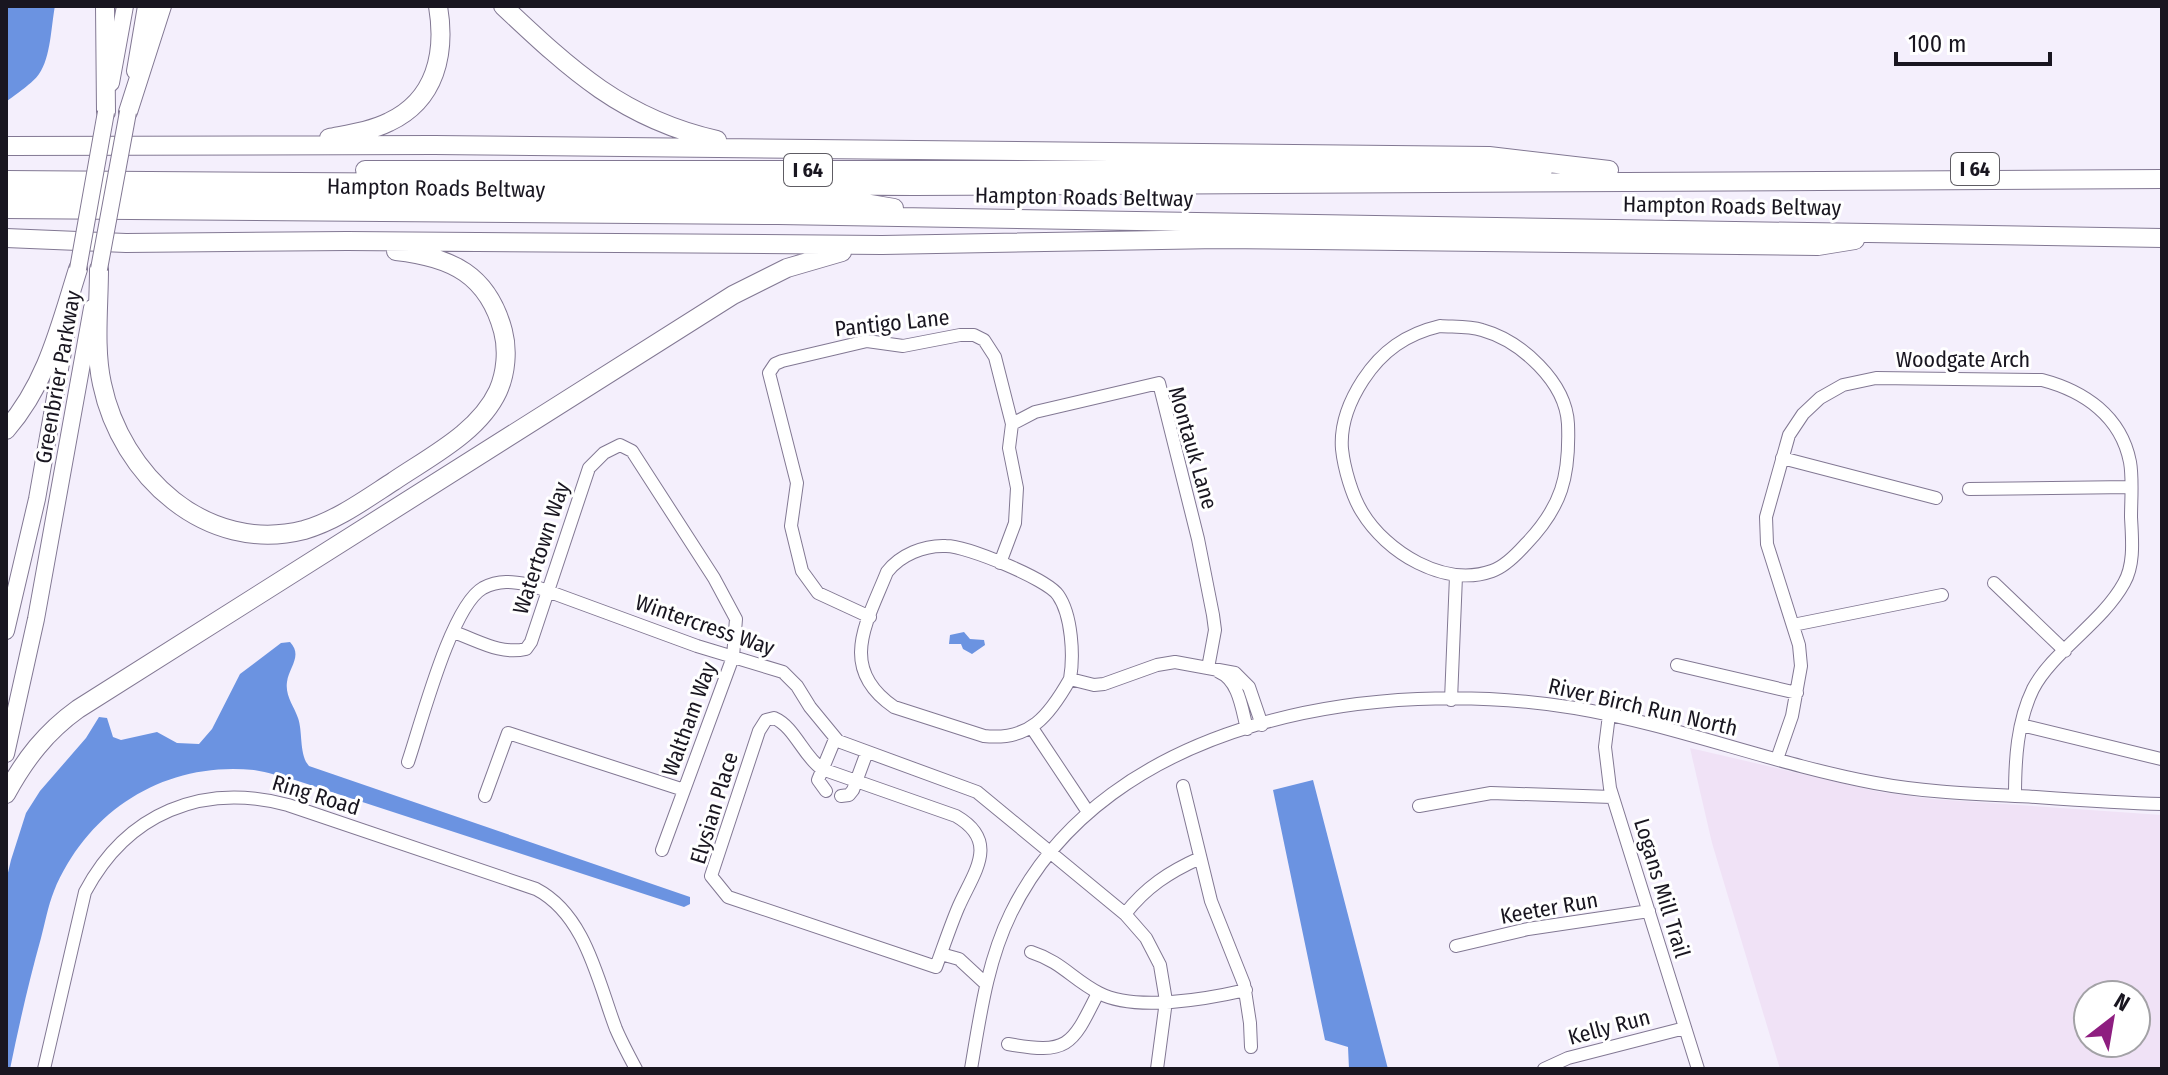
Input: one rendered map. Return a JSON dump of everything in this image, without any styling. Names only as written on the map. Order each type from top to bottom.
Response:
[{"type":"highway","points":[[105,6],[106,112]]},
{"type":"highway","points":[[128,112],[162,6]]},
{"type":"highway","points":[[296,146],[376,128],[410,108],[426,89],[439,58],[442,34],[438,6]]},
{"type":"highway","points":[[503,6],[580,77],[649,118],[715,140],[784,149]]},
{"type":"highway","points":[[6,146],[1489,156],[1609,170]]},
{"type":"highway","name":"Hampton Roads Beltway","points":[[6,168],[2162,169]]},
{"type":"highway","points":[[6,180],[943,186],[2162,179]]},
{"type":"highway","points":[[6,196],[739,199],[864,203],[964,219]]},
{"type":"highway","name":"Hampton Roads Beltway","points":[[6,209],[964,219],[2162,238]]},
{"type":"highway","points":[[1808,231],[1925,223],[2162,225]]},
{"type":"highway","points":[[6,238],[126,243],[917,244],[1219,239],[1818,246],[1904,232]]},
{"type":"highway","points":[[99,269],[101,380],[116,428],[135,462],[170,499],[207,522],[249,534],[285,533],[316,525],[348,510],[472,426],[499,390],[505,364],[505,338],[498,313],[481,285],[461,269],[411,252],[302,241]]},
{"type":"highway","points":[[6,794],[43,738],[78,709],[733,295],[761,279],[815,258],[840,252],[917,244]]},
{"type":"highway","points":[[6,430],[29,401],[44,373],[78,269]]},
{"type":"main road","name":"Greenbrier Parkway","points":[[6,631],[37,499],[125,6]]},
{"type":"main road","name":"Greenbrier Parkway","points":[[6,754],[39,606],[146,6]]},
{"type":"street","points":[[1440,326],[1483,330],[1507,341],[1533,359],[1555,387],[1567,412],[1567,468],[1558,502],[1513,558],[1492,571],[1456,576],[1425,567],[1388,543],[1362,512],[1350,484],[1342,449],[1344,423],[1354,393],[1372,366],[1392,346],[1420,331],[1440,326]]},
{"type":"street","name":"Pantigo Lane","points":[[870,617],[818,593],[802,571],[791,526],[797,483],[769,373],[782,361],[867,341],[903,346],[974,335],[984,340],[995,357],[1012,424],[1009,448],[1017,507],[1015,523],[1000,563]]},
{"type":"street","name":"Woodgate Arch","points":[[1777,759],[1797,693],[1801,666],[1799,645],[1767,544],[1766,517],[1789,435],[1803,414],[1820,398],[1843,385],[1876,378],[2042,380],[2066,387],[2089,399],[2108,416],[2130,462],[2132,555],[2126,580],[2091,626],[2036,684],[2025,705],[2015,766],[2015,796]]},
{"type":"street","name":"Montauk Lane","points":[[1012,424],[1035,412],[1159,383],[1198,539],[1213,615],[1215,630],[1208,668]]},
{"type":"street","name":"Watertown Way","points":[[453,632],[497,650],[511,652],[526,649],[549,591],[587,473],[595,461],[620,445]]},
{"type":"street","name":"Waltham Way","points":[[620,445],[638,457],[736,619],[733,657],[662,850]]},
{"type":"street","points":[[1782,458],[1936,498]]},
{"type":"street","points":[[1969,489],[2130,487]]},
{"type":"street","points":[[945,545],[1000,563],[1043,580],[1062,602],[1073,650],[1070,679],[1049,713],[1032,728],[996,737],[984,736],[894,707],[883,699],[862,666],[859,650],[887,572],[903,556],[945,545]]},
{"type":"street","points":[[1451,700],[1456,576]]},
{"type":"street","name":"Wintercress Way","points":[[408,762],[464,607],[482,589],[503,581],[531,585],[783,672],[797,686],[835,739],[977,792],[1125,914],[1156,956],[1163,976],[1166,1001],[1158,1069]]},
{"type":"street","points":[[1994,583],[2065,651]]},
{"type":"street","points":[[1793,625],[1942,595]]},
{"type":"street","points":[[1070,679],[1094,685],[1175,662],[1235,673],[1249,687],[1262,725]]},
{"type":"street","points":[[1677,665],[1797,693]]},
{"type":"street","points":[[1208,668],[1226,675],[1231,681],[1247,729]]},
{"type":"street","name":"River Birch Run North","points":[[971,1069],[991,961],[1010,915],[1049,853],[1088,812],[1152,767],[1201,744],[1262,725],[1346,707],[1451,700],[1534,703],[1609,715],[1876,783],[1938,792],[2162,804]]},
{"type":"street","name":"Logans Mill Trail","points":[[1609,715],[1605,758],[1612,797],[1698,1069]]},
{"type":"street","name":"Elysian Place","points":[[774,718],[782,722],[813,763],[822,769],[956,816],[976,833],[981,858],[936,967],[728,897],[711,876],[759,731],[766,720],[774,718]]},
{"type":"street","points":[[2021,725],[2161,759]]},
{"type":"street","points":[[1032,728],[1088,812]]},
{"type":"street","points":[[485,796],[508,733],[684,790]]},
{"type":"street","points":[[826,791],[818,780],[835,739]]},
{"type":"street","points":[[841,796],[849,795],[867,752]]},
{"type":"street","points":[[1183,786],[1211,901],[1246,990],[1251,1047]]},
{"type":"street","points":[[1419,806],[1491,793],[1612,797]]},
{"type":"street","name":"Ring Road","points":[[44,1069],[85,892],[97,870],[126,838],[162,813],[199,800],[238,797],[288,805],[536,889],[549,897],[571,923],[592,958],[615,1027],[636,1069]]},
{"type":"street","points":[[1125,914],[1154,883],[1200,858]]},
{"type":"street","name":"Keeter Run","points":[[1456,946],[1528,929],[1649,911]]},
{"type":"street","points":[[1031,952],[1057,962],[1080,982],[1109,998],[1134,1002],[1210,999],[1246,990]]},
{"type":"street","points":[[941,954],[959,959],[986,984]]},
{"type":"street","points":[[1008,1044],[1043,1049],[1059,1046],[1075,1035],[1098,993]]},
{"type":"street","name":"Kelly Run","points":[[1544,1069],[1568,1058],[1685,1028]]},
{"type":"shaded area","points":[[1690,748],[1880,792],[1933,799],[2162,815],[2162,1069],[1780,1069],[1712,843]]},
{"type":"water","points":[[6,6],[55,6],[43,67],[33,81],[6,102]]},
{"type":"water","points":[[964,632],[970,639],[984,640],[985,645],[972,654],[961,644],[949,644],[950,635]]},
{"type":"water","points":[[290,642],[295,657],[287,692],[298,718],[304,756],[309,766],[690,897],[690,904],[684,907],[270,773],[222,769],[190,774],[134,796],[109,814],[87,836],[69,862],[50,903],[10,1069],[6,1069],[6,881],[26,813],[40,791],[86,738],[99,717],[107,718],[113,737],[121,740],[157,732],[177,743],[199,744],[212,729],[240,674],[281,643]]},
{"type":"water","points":[[1313,780],[1388,1069],[1349,1069],[1348,1047],[1325,1040],[1273,790]]}]
